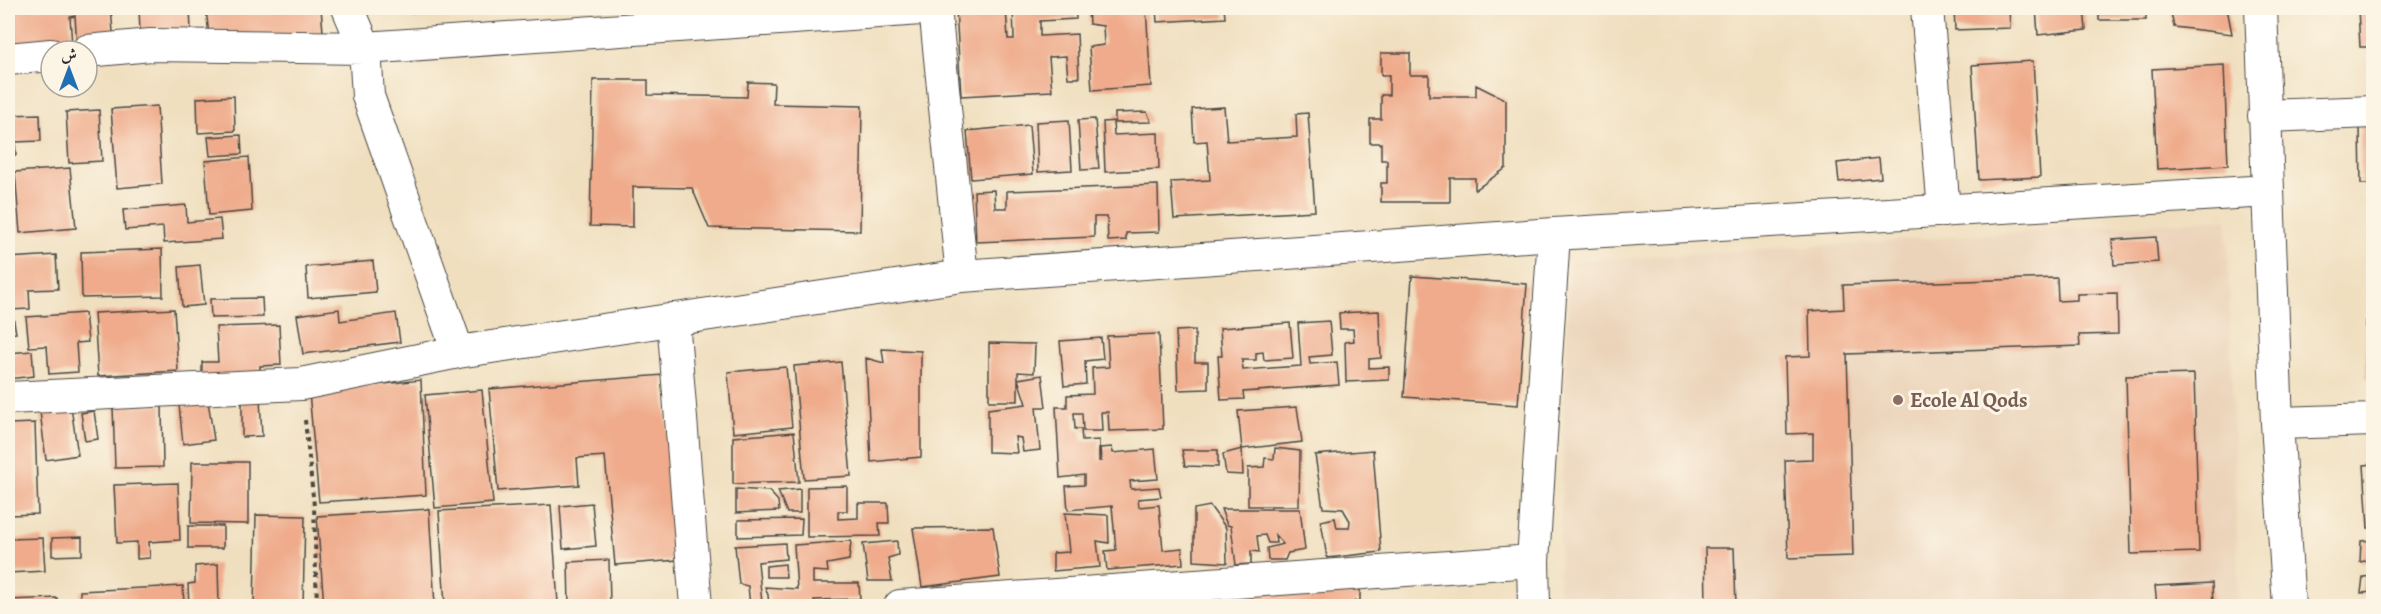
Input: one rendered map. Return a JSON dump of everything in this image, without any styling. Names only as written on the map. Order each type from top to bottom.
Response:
[{"type":"street","points":[[348,8],[365,48],[368,96],[458,352]]},
{"type":"street","points":[[99,50],[151,45],[365,48],[935,8],[962,276]]},
{"type":"street","points":[[1927,8],[1944,211]]},
{"type":"street","points":[[2260,8],[2277,423],[2289,606]]},
{"type":"street","points":[[8,59],[39,56]]},
{"type":"street","points":[[2264,116],[2373,112]]},
{"type":"street","points":[[8,398],[302,384],[458,352],[962,276],[1554,234],[2268,191]]},
{"type":"street","points":[[1534,606],[1533,561],[1554,234]]},
{"type":"street","points":[[673,319],[696,606]]},
{"type":"street","points":[[2277,423],[2373,420]]},
{"type":"street","points":[[900,606],[1533,561]]},
{"type":"path","points":[[302,384],[314,506],[317,606]]},
{"type":"shaded area","name":"Ecole Al Qods","points":[[2227,219],[2239,606],[1558,606],[1569,262]]},
{"type":"building","points":[[8,8],[111,8],[114,44],[99,45],[99,39],[76,39],[75,16],[70,17],[72,39],[39,39],[39,47],[18,48],[17,42],[13,42],[11,51],[8,51]]},
{"type":"building","points":[[139,8],[190,8],[191,31],[140,32]]},
{"type":"building","points":[[206,8],[321,8],[323,32],[210,45]]},
{"type":"building","points":[[382,8],[484,8],[484,9],[382,14]]},
{"type":"building","points":[[956,8],[1006,8],[1008,39],[1014,39],[1013,8],[1075,8],[1076,19],[1040,21],[1040,36],[1077,34],[1079,78],[1068,78],[1066,56],[1049,57],[1052,91],[961,96]]},
{"type":"building","points":[[1088,8],[1146,8],[1151,86],[1092,90],[1089,47],[1104,45],[1103,26],[1089,24]]},
{"type":"building","points":[[1156,8],[1224,8],[1225,18],[1157,22]]},
{"type":"building","points":[[1954,8],[2009,8],[2010,28],[1955,30]]},
{"type":"building","points":[[2036,8],[2084,8],[2086,30],[2038,35]]},
{"type":"building","points":[[2099,8],[2146,8],[2146,20],[2099,20]]},
{"type":"building","points":[[2170,8],[2227,8],[2232,34],[2174,27]]},
{"type":"building","points":[[2358,8],[2374,8],[2374,47],[2360,47]]},
{"type":"building","points":[[1381,53],[1410,53],[1410,75],[1429,75],[1429,96],[1476,96],[1476,85],[1506,100],[1506,168],[1475,190],[1475,178],[1450,178],[1450,202],[1381,202],[1381,183],[1387,183],[1387,160],[1381,160],[1381,143],[1370,143],[1370,119],[1381,119],[1381,95],[1389,95],[1389,75],[1381,75]]},
{"type":"building","points":[[2033,61],[2040,177],[1979,180],[1972,65]]},
{"type":"building","points":[[2224,65],[2228,165],[2157,169],[2152,69]]},
{"type":"building","points":[[593,80],[648,80],[648,95],[747,97],[748,82],[774,83],[773,104],[862,106],[860,231],[709,228],[692,188],[633,187],[633,227],[590,226]]},
{"type":"building","points":[[234,96],[235,131],[198,133],[197,98]]},
{"type":"building","points":[[157,106],[162,184],[117,188],[111,109]]},
{"type":"building","points":[[1224,107],[1227,141],[1297,137],[1296,114],[1308,113],[1315,211],[1174,219],[1171,182],[1210,180],[1207,141],[1194,142],[1192,109]]},
{"type":"building","points":[[99,110],[102,161],[69,163],[66,112]]},
{"type":"building","points":[[1147,112],[1151,122],[1113,123],[1114,135],[1158,133],[1159,169],[1105,172],[1103,122],[1115,121],[1115,113]]},
{"type":"building","points":[[40,114],[41,141],[15,142],[16,155],[8,155],[8,115]]},
{"type":"building","points":[[1095,119],[1099,169],[1081,170],[1078,120]]},
{"type":"building","points":[[1069,120],[1072,170],[1038,172],[1036,122]]},
{"type":"building","points":[[2374,122],[2374,184],[2361,184],[2358,123]]},
{"type":"building","points":[[1029,125],[1033,174],[971,179],[967,131]]},
{"type":"building","points":[[241,135],[242,154],[210,156],[208,137]]},
{"type":"building","points":[[249,157],[252,211],[209,215],[205,161]]},
{"type":"building","points":[[1879,158],[1881,178],[1839,182],[1837,163]]},
{"type":"building","points":[[70,168],[76,228],[20,233],[15,172]]},
{"type":"building","points":[[1158,185],[1159,232],[1126,233],[1126,240],[1108,241],[1107,217],[1094,217],[1094,237],[976,242],[974,191],[994,190],[995,208],[1007,208],[1007,191]]},
{"type":"building","points":[[186,205],[187,222],[220,219],[222,239],[164,243],[163,227],[125,230],[123,210]]},
{"type":"building","points":[[2156,237],[2158,262],[2114,265],[2112,240]]},
{"type":"building","points":[[162,249],[163,296],[82,298],[81,252]]},
{"type":"building","points":[[56,255],[58,289],[29,290],[30,309],[8,310],[8,258]]},
{"type":"building","points":[[373,261],[376,292],[308,298],[306,267]]},
{"type":"building","points":[[200,265],[204,305],[182,307],[179,267]]},
{"type":"building","points":[[1412,276],[1527,284],[1518,405],[1404,397]]},
{"type":"building","points":[[2057,278],[2058,301],[2077,300],[2077,294],[2117,293],[2118,334],[2079,335],[2080,346],[1847,354],[1853,556],[1788,558],[1785,460],[1813,459],[1813,433],[1787,434],[1785,357],[1810,356],[1809,311],[1844,309],[1843,285]]},
{"type":"building","points":[[262,298],[263,317],[211,318],[210,299]]},
{"type":"building","points":[[174,309],[178,371],[98,376],[94,313]]},
{"type":"building","points":[[339,309],[340,321],[396,313],[400,342],[303,354],[297,315]]},
{"type":"building","points":[[1379,311],[1381,358],[1369,359],[1369,368],[1389,367],[1389,380],[1346,382],[1345,342],[1354,341],[1353,329],[1340,329],[1339,313]]},
{"type":"building","points":[[85,313],[88,342],[76,343],[78,372],[49,374],[47,346],[29,347],[26,317]]},
{"type":"building","points":[[13,316],[16,333],[8,334],[8,317]]},
{"type":"building","points":[[1329,321],[1332,355],[1309,357],[1310,364],[1337,362],[1339,385],[1243,392],[1244,399],[1221,400],[1218,356],[1222,356],[1220,328],[1290,323],[1293,358],[1264,360],[1263,352],[1256,353],[1256,360],[1242,360],[1243,370],[1301,366],[1298,323]]},
{"type":"building","points":[[2366,321],[2374,321],[2374,377],[2366,378]]},
{"type":"building","points":[[279,325],[281,365],[260,366],[260,378],[202,379],[202,362],[218,362],[216,327]]},
{"type":"building","points":[[1195,330],[1195,362],[1208,362],[1208,389],[1178,390],[1176,331]]},
{"type":"building","points":[[1159,334],[1163,429],[1109,431],[1108,412],[1101,412],[1102,431],[1083,431],[1082,413],[1074,413],[1075,429],[1081,429],[1082,441],[1099,440],[1099,461],[1101,461],[1100,448],[1112,447],[1113,453],[1155,449],[1158,479],[1130,481],[1131,489],[1159,487],[1161,497],[1138,499],[1139,507],[1159,505],[1163,550],[1182,548],[1183,564],[1107,570],[1105,551],[1116,550],[1112,506],[1068,510],[1066,486],[1084,485],[1084,475],[1060,478],[1056,407],[1067,407],[1067,395],[1093,394],[1092,368],[1109,367],[1107,336]]},
{"type":"building","points":[[1101,338],[1103,359],[1085,361],[1086,384],[1064,386],[1060,341]]},
{"type":"building","points":[[989,343],[1035,344],[1034,373],[1018,372],[1018,401],[989,401]]},
{"type":"building","points":[[882,349],[921,351],[921,457],[871,462],[866,358],[884,363]]},
{"type":"building","points":[[32,351],[34,376],[8,379],[8,353]]},
{"type":"building","points":[[841,362],[851,476],[804,479],[794,366]]},
{"type":"building","points":[[786,367],[792,427],[733,433],[728,372]]},
{"type":"building","points":[[2194,374],[2199,552],[2131,554],[2126,376]]},
{"type":"building","points":[[663,375],[678,560],[615,565],[605,456],[577,458],[579,485],[498,491],[489,389]]},
{"type":"building","points":[[1042,375],[1046,407],[1036,407],[1040,450],[1023,452],[1021,438],[1015,437],[1017,453],[988,452],[988,409],[1026,404],[1018,379]]},
{"type":"building","points":[[421,380],[426,495],[319,502],[309,392]]},
{"type":"building","points":[[482,390],[493,503],[435,508],[425,395]]},
{"type":"building","points":[[242,399],[260,399],[262,436],[242,437]]},
{"type":"building","points":[[208,401],[214,440],[183,444],[179,405]]},
{"type":"building","points":[[162,405],[163,467],[115,468],[113,406]]},
{"type":"building","points":[[71,407],[78,455],[46,460],[40,411]]},
{"type":"building","points":[[1297,407],[1302,442],[1242,449],[1238,411]]},
{"type":"building","points":[[94,411],[98,439],[85,441],[81,413]]},
{"type":"building","points":[[35,423],[38,514],[8,515],[8,424]]},
{"type":"building","points":[[794,432],[799,482],[733,484],[733,437]]},
{"type":"building","points":[[1275,448],[1300,451],[1299,506],[1248,506],[1248,468],[1264,467],[1265,458],[1274,459]]},
{"type":"building","points":[[1242,449],[1243,475],[1226,474],[1223,454]]},
{"type":"building","points":[[1182,450],[1218,450],[1218,467],[1185,466]]},
{"type":"building","points":[[1373,450],[1381,552],[1327,558],[1321,521],[1335,518],[1337,528],[1349,528],[1350,521],[1343,509],[1323,508],[1315,455]]},
{"type":"building","points":[[192,462],[248,462],[248,524],[191,523]]},
{"type":"building","points":[[2374,464],[2374,528],[2368,528],[2364,465]]},
{"type":"building","points":[[178,483],[180,540],[149,542],[150,558],[137,559],[137,542],[117,543],[114,485]]},
{"type":"building","points":[[847,486],[847,511],[838,511],[838,519],[858,518],[858,503],[888,503],[889,523],[879,523],[880,536],[807,537],[807,487]]},
{"type":"building","points":[[736,489],[769,491],[778,501],[779,511],[736,513]]},
{"type":"building","points":[[800,489],[800,513],[787,513],[778,491]]},
{"type":"building","points":[[592,503],[596,546],[563,549],[560,506]]},
{"type":"building","points":[[551,505],[558,603],[552,606],[445,606],[439,511]]},
{"type":"building","points":[[1210,506],[1226,528],[1227,563],[1194,561],[1194,509]]},
{"type":"building","points":[[429,509],[435,606],[324,606],[317,516]]},
{"type":"building","points":[[1221,509],[1300,509],[1305,550],[1288,553],[1285,560],[1268,560],[1267,548],[1283,544],[1275,535],[1276,543],[1268,543],[1265,535],[1257,536],[1259,552],[1251,551],[1251,564],[1236,565],[1231,526],[1227,525]]},
{"type":"building","points":[[1065,513],[1108,515],[1109,543],[1097,541],[1100,567],[1053,571],[1053,553],[1069,552]]},
{"type":"building","points":[[256,515],[305,516],[303,606],[254,606]]},
{"type":"building","points":[[802,519],[801,535],[738,537],[738,520]]},
{"type":"building","points":[[188,526],[223,526],[223,548],[188,548]]},
{"type":"building","points":[[993,527],[1000,577],[922,587],[913,528]]},
{"type":"building","points":[[82,537],[82,555],[52,556],[52,538]]},
{"type":"building","points":[[43,538],[45,571],[8,573],[8,539]]},
{"type":"building","points":[[2374,540],[2374,559],[2360,562],[2361,541]]},
{"type":"building","points":[[851,541],[849,560],[827,564],[828,572],[813,571],[813,583],[859,583],[860,599],[814,600],[815,606],[769,606],[765,587],[797,589],[794,545]]},
{"type":"building","points":[[897,541],[898,555],[888,558],[892,581],[868,581],[863,544]]},
{"type":"building","points":[[785,543],[786,559],[758,562],[762,603],[750,606],[748,586],[739,584],[735,546]]},
{"type":"building","points":[[1705,548],[1734,548],[1736,606],[1706,606]]},
{"type":"building","points":[[609,560],[610,606],[569,606],[568,562]]},
{"type":"building","points":[[218,564],[219,606],[189,606],[188,584],[195,583],[195,566]]},
{"type":"building","points":[[785,564],[786,577],[766,577],[766,566]]},
{"type":"building","points":[[2374,576],[2374,592],[2361,593],[2363,577]]},
{"type":"building","points":[[1360,583],[1360,601],[1355,601],[1355,606],[1240,606],[1239,595]]},
{"type":"building","points":[[2212,583],[2213,606],[2157,606],[2155,586]]},
{"type":"building","points":[[183,586],[184,606],[80,606],[80,591]]},
{"type":"building","points":[[1233,595],[1233,606],[1200,606],[1200,596]]},
{"type":"building","points":[[1179,596],[1179,606],[1121,606],[1121,597]]},
{"type":"building","points":[[57,598],[57,606],[8,606],[8,600]]},
{"type":"place","name":"Ecole Al Qods","points":[[1898,400]]}]
